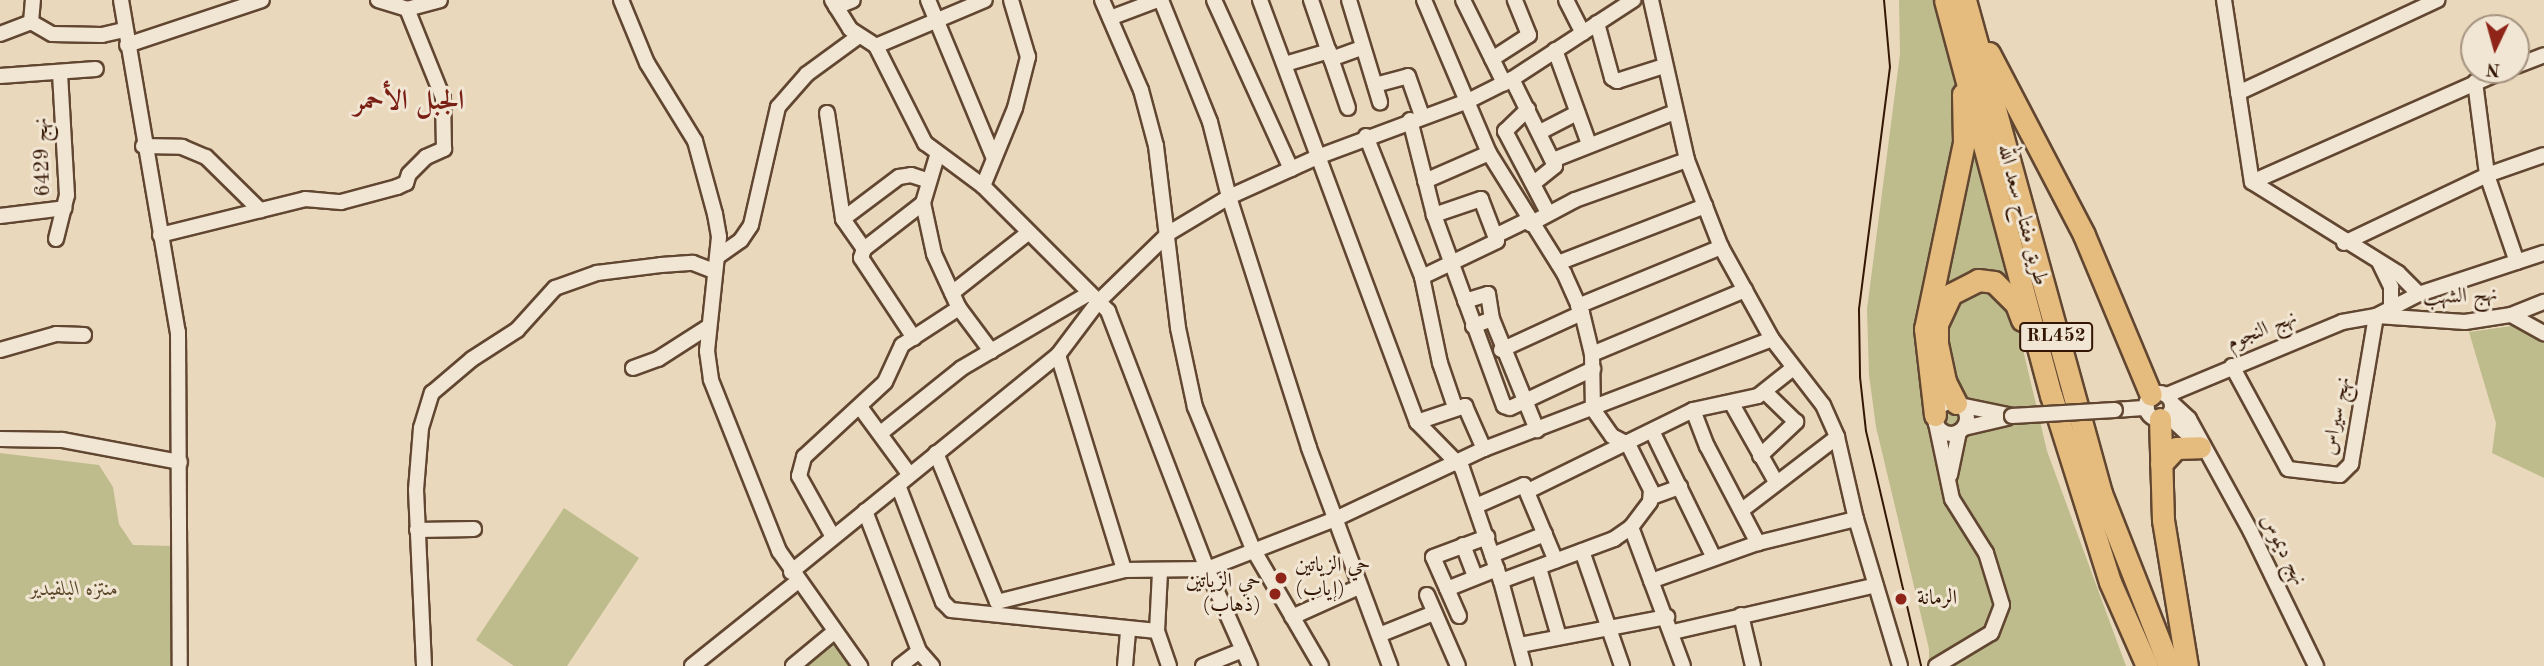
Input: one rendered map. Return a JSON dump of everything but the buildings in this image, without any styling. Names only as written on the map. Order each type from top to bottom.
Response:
[{"type":"highway","name":"طريق مفتاح سعد الله","points":[[1945,0],[2043,370],[2110,582],[2147,666]]},
{"type":"highway","name":"طريق مفتاح سعد الله","points":[[1968,9],[2101,493],[2169,666]]},
{"type":"highway","points":[[1968,9],[2084,235],[2161,406],[2161,464],[2168,564],[2187,666]]},
{"type":"highway","points":[[1936,419],[1925,329],[1964,142],[1959,47]]},
{"type":"highway","points":[[1958,404],[1939,362],[1937,324],[1951,295],[1965,285],[1978,280],[2004,289],[2016,304],[2043,370]]},
{"type":"highway","points":[[2161,464],[2176,448],[2204,452]]},
{"type":"street","points":[[121,0],[124,30],[178,332],[180,666]]},
{"type":"street","points":[[127,45],[262,0]]},
{"type":"street","points":[[378,0],[407,9],[440,0]]},
{"type":"street","points":[[621,0],[648,63],[695,141],[715,214],[716,264],[708,327],[711,380],[794,577],[860,666]]},
{"type":"street","points":[[853,0],[834,4],[859,36],[876,46],[920,135],[937,156],[983,186],[1093,298],[1116,326],[1207,569],[1250,666]]},
{"type":"street","points":[[928,0],[993,156]]},
{"type":"street","points":[[876,46],[969,3],[985,0]]},
{"type":"street","points":[[983,186],[993,156],[1015,108],[1028,57],[1011,0]]},
{"type":"street","points":[[1102,0],[1141,90],[1156,146],[1169,233],[1172,291],[1188,382],[1253,549],[1321,666]]},
{"type":"street","points":[[1110,18],[1159,0],[1210,122],[1228,197],[1334,520],[1390,666]]},
{"type":"street","points":[[1214,0],[1291,169]]},
{"type":"street","points":[[1260,0],[1417,422],[1434,444],[1458,461],[1476,506],[1520,645],[1524,666]]},
{"type":"street","points":[[1311,0],[1348,107]]},
{"type":"street","points":[[1349,0],[1380,103]]},
{"type":"street","points":[[1424,0],[1489,153],[1529,222],[1558,263],[1580,309],[1593,362],[1593,410],[1612,436],[1628,444],[1652,497]]},
{"type":"street","points":[[1463,0],[1492,59],[1528,109],[1553,160],[1555,170],[1533,184]]},
{"type":"street","points":[[1492,59],[1529,35],[1515,0]]},
{"type":"street","points":[[1566,0],[1583,33]]},
{"type":"street","points":[[882,432],[929,392],[991,351],[1093,298],[1169,233],[1228,197],[1366,136],[1468,101],[1508,81],[1633,0]]},
{"type":"street","points":[[1651,0],[1675,112],[1688,160],[1705,206],[1721,247],[1772,339],[1791,369],[1823,405],[1837,437],[1856,519],[1900,666]]},
{"type":"street","points":[[2224,0],[2252,182],[2344,243],[2405,278],[2418,294]]},
{"type":"street","points":[[2238,93],[2437,0]]},
{"type":"street","points":[[29,1],[31,22]]},
{"type":"street","points":[[160,235],[305,199],[341,202],[397,187],[406,183],[409,174],[426,157],[444,149],[443,98],[407,9]]},
{"type":"street","points":[[0,34],[31,22],[62,34],[102,35],[124,30]]},
{"type":"street","points":[[1597,23],[1617,81],[1664,66]]},
{"type":"street","points":[[424,666],[416,490],[425,411],[432,393],[449,377],[517,330],[555,288],[597,273],[661,265],[716,264],[741,240],[751,225],[778,107],[807,74],[859,36]]},
{"type":"street","points":[[1285,64],[1363,48]]},
{"type":"street","points":[[1555,50],[1589,145]]},
{"type":"street","points":[[0,76],[96,69]]},
{"type":"street","name":"نهج 6429","points":[[56,239],[65,208],[60,72]]},
{"type":"street","points":[[1375,85],[1408,76],[1425,181],[1434,215],[1504,405],[1510,408],[1593,362],[1745,290]]},
{"type":"street","points":[[2252,182],[2471,84]]},
{"type":"street","points":[[2475,84],[2487,175],[2517,262]]},
{"type":"street","points":[[1528,109],[1505,131],[1548,213]]},
{"type":"street","points":[[1553,160],[1675,112]]},
{"type":"street","points":[[828,113],[843,219],[864,248]]},
{"type":"street","points":[[1539,132],[1577,113]]},
{"type":"street","points":[[1366,136],[1422,278],[1440,363],[1455,407]]},
{"type":"street","points":[[144,146],[181,148],[206,157],[260,210]]},
{"type":"street","points":[[1425,181],[1489,153]]},
{"type":"street","points":[[2344,243],[2487,175],[2544,155]]},
{"type":"street","points":[[937,156],[923,203],[938,269],[958,308],[991,351]]},
{"type":"street","points":[[1495,236],[1688,160]]},
{"type":"street","points":[[843,219],[899,177],[911,174],[929,181]]},
{"type":"street","points":[[1422,278],[1494,246],[1495,236],[1481,199],[1434,215]]},
{"type":"street","points":[[914,338],[861,258],[864,248],[923,203]]},
{"type":"street","points":[[1558,263],[1705,206]]},
{"type":"street","points":[[0,216],[65,208]]},
{"type":"street","points":[[952,293],[1028,233]]},
{"type":"street","points":[[1501,350],[1580,309],[1721,247]]},
{"type":"street","points":[[2376,316],[2418,294],[2544,253]]},
{"type":"street","points":[[2379,262],[2391,288],[2391,308]]},
{"type":"street","points":[[1465,301],[1488,294],[1501,350],[1526,399],[1537,430]]},
{"type":"street","points":[[692,666],[794,577],[833,537],[1058,355],[1093,298]]},
{"type":"street","name":"نهج الشهب","points":[[2376,316],[2440,323],[2511,315],[2544,302]]},
{"type":"street","points":[[833,537],[802,482],[800,468],[812,446],[886,382],[902,345],[958,308]]},
{"type":"street","points":[[2511,315],[2544,332]]},
{"type":"street","name":"نهج النجوم","points":[[2161,406],[2232,366],[2342,321],[2376,316]]},
{"type":"street","name":"نهج سيراس","points":[[2232,366],[2288,469],[2340,475],[2351,464],[2376,316]]},
{"type":"street","points":[[1473,326],[1492,319]]},
{"type":"street","points":[[633,369],[658,359],[708,327]]},
{"type":"street","points":[[0,350],[56,334],[84,335]]},
{"type":"street","points":[[983,614],[983,606],[994,601],[1124,570],[1160,572],[1207,569],[1253,549],[1334,520],[1484,449],[1593,410],[1772,339]]},
{"type":"street","points":[[1058,355],[1124,570]]},
{"type":"street","points":[[1528,491],[1653,433],[1693,410],[1732,404],[1765,392],[1791,369]]},
{"type":"street","points":[[1760,456],[1796,422],[1765,392]]},
{"type":"street","points":[[1732,404],[1776,482]]},
{"type":"street","points":[[1936,666],[1991,633],[2001,604],[1993,569],[1958,512],[1936,419],[1944,404],[1958,404],[2012,416]]},
{"type":"street","points":[[1949,483],[1961,430],[1967,416],[1958,404]]},
{"type":"street","points":[[1936,419],[1948,434],[2012,416],[2161,406]]},
{"type":"street","name":"نهج ديموس","points":[[2161,406],[2204,452],[2251,533],[2316,666]]},
{"type":"street","points":[[860,407],[882,432],[909,474]]},
{"type":"street","points":[[1417,422],[1455,407],[1469,409],[1484,449]]},
{"type":"street","points":[[1693,410],[1758,543]]},
{"type":"street","points":[[1653,433],[1714,558]]},
{"type":"street","points":[[1742,510],[1837,437]]},
{"type":"street","points":[[0,439],[62,440],[180,462]]},
{"type":"street","points":[[936,453],[994,601]]},
{"type":"street","points":[[1476,506],[1521,484],[1528,491],[1556,561]]},
{"type":"street","points":[[898,485],[943,602],[951,610],[1128,631],[1157,631]]},
{"type":"street","points":[[1497,569],[1539,568],[1582,551],[1631,527],[1652,497],[1680,487]]},
{"type":"street","points":[[865,511],[919,651],[932,666]]},
{"type":"street","points":[[1651,581],[1758,543],[1856,519]]},
{"type":"street","points":[[1631,527],[1673,632],[1683,666]]},
{"type":"street","points":[[417,530],[474,528]]},
{"type":"street","points":[[1447,589],[1497,569],[1545,534]]},
{"type":"street","points":[[1459,616],[1433,557],[1487,537]]},
{"type":"street","points":[[1463,545],[1475,577]]},
{"type":"street","points":[[1582,551],[1622,666]]},
{"type":"street","points":[[1539,568],[1559,637]]},
{"type":"street","points":[[1160,572],[1157,631],[1169,666]]},
{"type":"street","points":[[1673,632],[1875,585]]},
{"type":"street","points":[[1292,617],[1359,587]]},
{"type":"street","points":[[1427,595],[1458,666]]},
{"type":"street","points":[[1379,635],[1434,613]]},
{"type":"street","points":[[1741,615],[1754,666]]},
{"type":"street","points":[[1520,645],[1610,630],[1667,617]]},
{"type":"street","points":[[1125,666],[1128,631]]},
{"type":"street","points":[[793,666],[834,632]]},
{"type":"street","points":[[1203,666],[1244,650]]},
{"type":"street","points":[[900,666],[919,651]]},
{"type":"green space","points":[[1899,0],[1935,0],[1972,133],[2047,451],[2126,666],[1929,666],[1929,649],[1876,427],[1869,375],[1867,309],[1900,54]]},
{"type":"green space","points":[[2511,326],[2544,343],[2544,478],[2492,453],[2496,423],[2469,332]]},
{"type":"green space","name":"منتزه البلفيدير","points":[[0,453],[99,465],[113,487],[119,524],[133,545],[173,546],[177,666],[0,666]]},
{"type":"green space","points":[[564,508],[639,558],[567,666],[514,666],[476,640]]},
{"type":"green space","points":[[834,638],[855,666],[801,666]]},
{"type":"tram line","points":[[1884,0],[1890,67],[1859,310],[1860,377],[1866,431],[1921,666]]},
{"type":"place","name":"حي الزياتين (إياب)","points":[[1281,578]]},
{"type":"place","name":"حي الزياتين (ذهاب)","points":[[1275,594]]},
{"type":"place","name":"الرمانة","points":[[1901,599]]},
{"type":"district","name":"الجبل الأحمر","points":[[409,102]]}]
